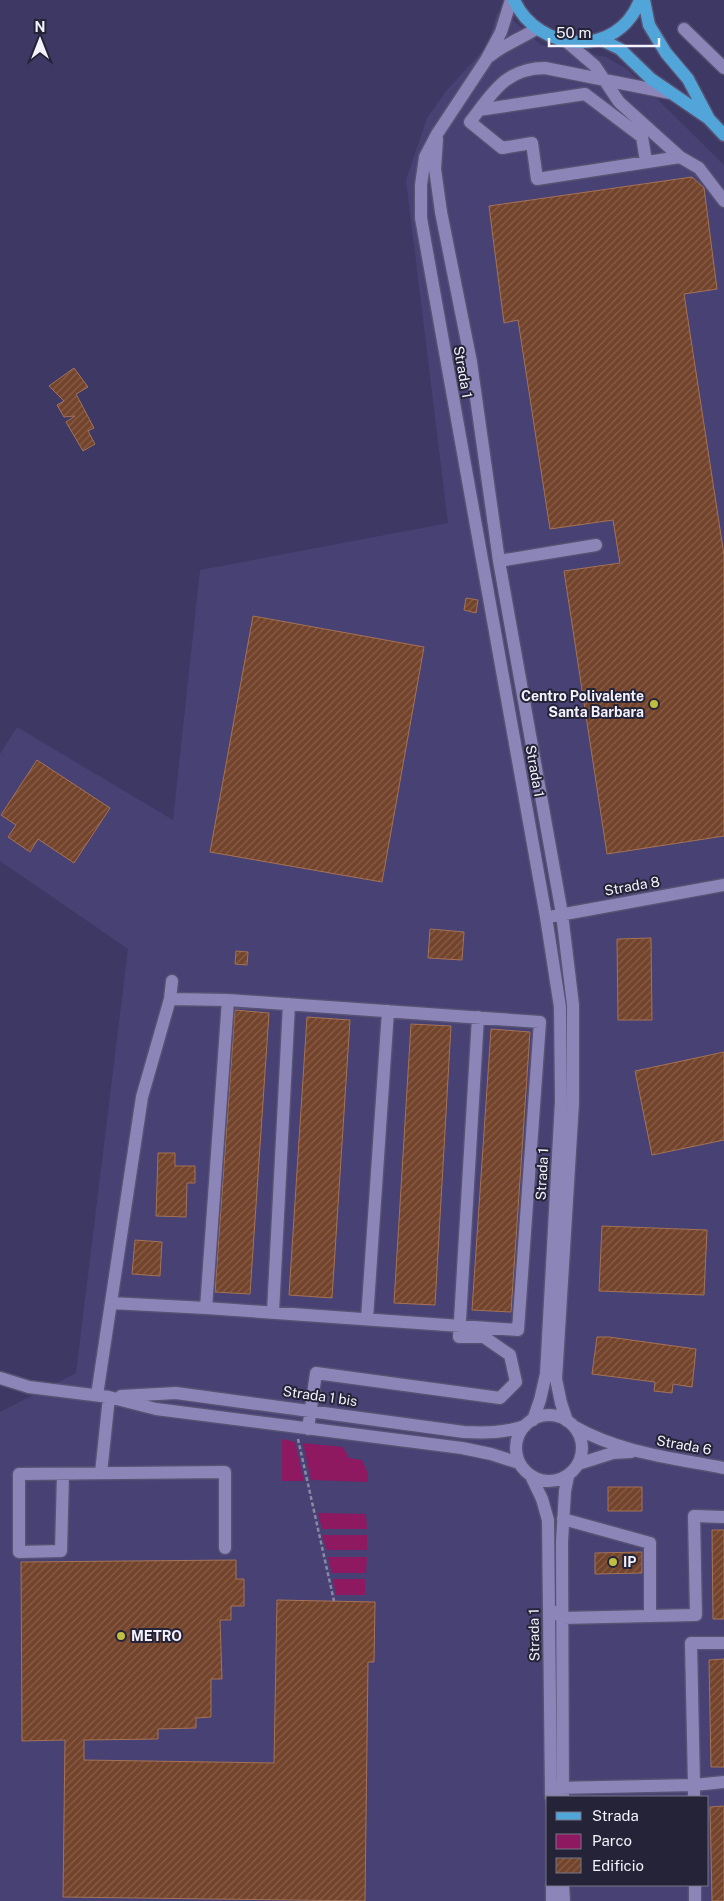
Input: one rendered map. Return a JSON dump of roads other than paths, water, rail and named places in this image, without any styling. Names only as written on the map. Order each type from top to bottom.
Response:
[{"type":"main road","points":[[512,0],[526,20],[536,29],[545,35],[567,42],[589,42],[600,39],[622,25],[631,16],[640,0]]},
{"type":"main road","points":[[644,0],[649,25],[666,53],[688,79],[709,119]]},
{"type":"main road","points":[[600,39],[620,49],[651,79],[709,119],[724,135]]},
{"type":"street","name":"Strada 1","points":[[512,0],[501,32],[486,60],[437,134],[425,157],[421,185],[421,218],[546,917],[560,1007],[561,1101],[546,1374],[540,1400],[529,1423]]},
{"type":"street","name":"Strada 1","points":[[486,60],[505,45],[523,38],[536,29]]},
{"type":"street","points":[[684,29],[724,68]]},
{"type":"street","points":[[567,42],[595,66],[619,102],[680,157],[699,168],[724,201]]},
{"type":"street","points":[[670,93],[545,68],[530,68],[514,74],[500,85],[470,122],[502,148],[532,143],[537,179],[680,157]]},
{"type":"street","points":[[479,110],[585,94],[642,137],[646,161]]},
{"type":"street","name":"Strada 1","points":[[437,134],[435,169],[440,203],[471,362],[499,561],[562,914],[572,1005],[572,1103],[556,1379],[561,1404],[571,1423]]},
{"type":"street","points":[[499,561],[596,545]]},
{"type":"street","name":"Strada 8","points":[[546,917],[724,885]]},
{"type":"street","points":[[101,1473],[103,1396],[110,1303],[142,1097],[170,999],[172,981]]},
{"type":"street","points":[[110,1303],[273,1312],[518,1330],[540,1022],[228,1000],[170,999]]},
{"type":"street","points":[[206,1308],[228,1000]]},
{"type":"street","points":[[273,1312],[289,1004]]},
{"type":"street","points":[[367,1319],[388,1011]]},
{"type":"street","points":[[302,1428],[309,1410],[316,1373],[500,1398],[516,1382],[510,1354],[484,1337],[459,1337],[478,1017]]},
{"type":"street","name":"Strada 1 bis","points":[[0,1378],[29,1387],[103,1396],[156,1409],[462,1448],[491,1454],[519,1463]]},
{"type":"street","name":"Strada 1 bis","points":[[103,1396],[176,1393],[464,1432],[490,1433],[510,1431],[529,1423]]},
{"type":"street","points":[[554,1416],[571,1423],[581,1438],[581,1458],[578,1464],[568,1476],[559,1480],[550,1482],[531,1476],[519,1463],[516,1446],[519,1435],[529,1423],[539,1417],[554,1416]]},
{"type":"street","name":"Strada 6","points":[[571,1423],[606,1442],[638,1452],[724,1468]]},
{"type":"street","name":"Strada 6","points":[[578,1464],[613,1453],[638,1452]]},
{"type":"street","points":[[64,1474],[61,1551],[19,1552],[19,1474],[225,1472],[225,1548]]},
{"type":"street","name":"Strada 1","points":[[531,1476],[542,1499],[548,1520],[549,1605],[557,1792]]},
{"type":"street","name":"Strada 1","points":[[557,1792],[563,1519],[564,1491],[568,1476]]},
{"type":"street","points":[[549,1605],[562,1618],[696,1615],[694,1516],[724,1516]]},
{"type":"street","points":[[563,1519],[650,1543],[650,1616]]},
{"type":"street","points":[[694,1791],[691,1643],[724,1643]]},
{"type":"street","points":[[557,1792],[694,1791],[724,1782]]},
{"type":"street","points":[[552,1886],[552,1901]]},
{"type":"street","points":[[563,1886],[564,1901]]},
{"type":"street","points":[[695,1886],[695,1901]]},
{"type":"place","name":"Centro Polivalente Santa Barbara","points":[[654,704]]},
{"type":"place","name":"IP","points":[[613,1562]]},
{"type":"place","name":"METRO","points":[[121,1636]]}]
